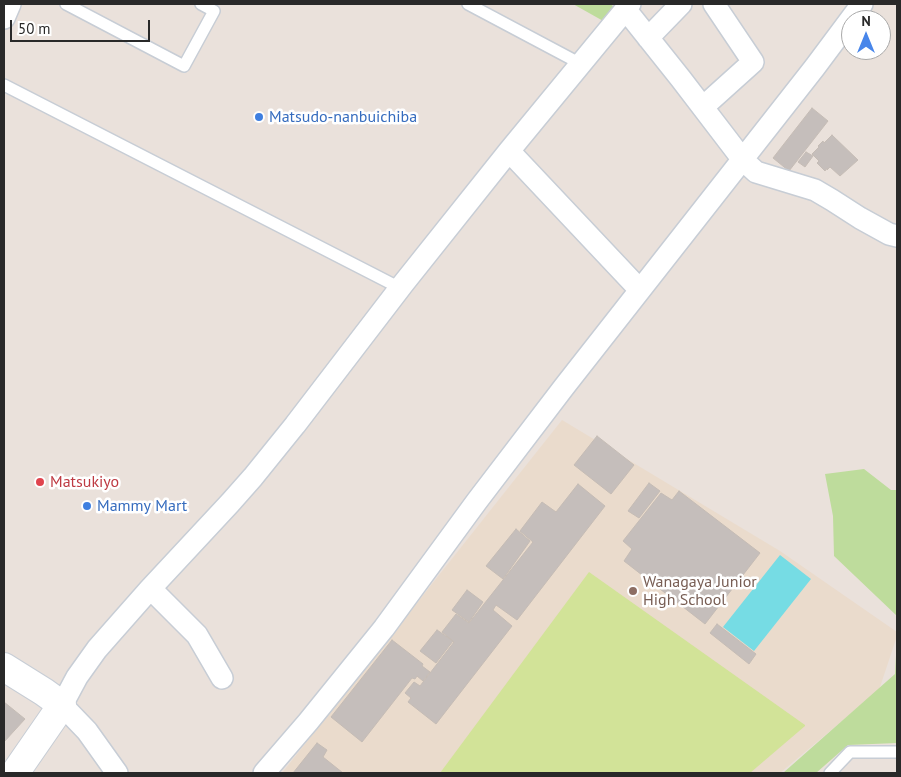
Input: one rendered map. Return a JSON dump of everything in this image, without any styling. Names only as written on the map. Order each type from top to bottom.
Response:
[{"type":"street","points":[[4,18],[10,4]]},
{"type":"street","points":[[648,38],[681,4]]},
{"type":"street","points":[[703,108],[753,62],[714,4]]},
{"type":"street","points":[[264,773],[384,628],[564,387],[816,67],[862,4]]},
{"type":"street","points":[[15,773],[62,705],[77,676],[97,649],[253,478],[509,150],[628,7],[648,38],[742,160],[756,172],[815,190],[889,234],[897,236]]},
{"type":"street","points":[[509,150],[640,290]]},
{"type":"street","points":[[149,590],[198,635],[222,678]]},
{"type":"street","points":[[4,667],[62,705],[87,731],[110,770]]},
{"type":"lane","points":[[66,4],[184,66],[214,11],[201,4]]},
{"type":"lane","points":[[468,4],[581,64]]},
{"type":"lane","points":[[4,85],[400,288]]},
{"type":"lane","points":[[830,773],[850,752],[897,752]]},
{"type":"shaded area","name":"Wanagaya Junior High School","points":[[562,420],[780,551],[897,632],[879,690],[780,773],[282,773]]},
{"type":"green space","points":[[573,4],[610,4],[616,8],[605,22]]},
{"type":"green space","points":[[864,469],[891,490],[897,490],[897,616],[834,556],[833,516],[825,474]]},
{"type":"green space","points":[[589,572],[805,726],[750,773],[440,773]]},
{"type":"green space","points":[[897,637],[897,743],[848,745],[816,773],[783,773],[895,674]]},
{"type":"water","points":[[780,555],[811,579],[754,651],[723,627]]},
{"type":"building","points":[[812,108],[828,121],[789,171],[773,158]]},
{"type":"building","points":[[832,135],[858,160],[840,176],[830,167],[825,171],[812,154],[823,141],[824,143]]},
{"type":"building","points":[[806,152],[813,156],[805,167],[798,162]]},
{"type":"building","points":[[597,436],[634,465],[611,494],[574,465]]},
{"type":"building","points":[[649,483],[660,491],[639,518],[628,511]]},
{"type":"building","points":[[578,484],[605,506],[517,620],[496,605],[493,610],[512,626],[436,724],[408,702],[411,698],[405,693],[414,682],[420,686],[454,642],[442,632],[456,614],[469,623],[533,542],[520,531],[542,502],[556,512]]},
{"type":"building","points":[[679,491],[760,553],[705,624],[624,561],[632,549],[623,541],[661,493],[672,500]]},
{"type":"building","points":[[516,529],[530,541],[503,579],[486,566]]},
{"type":"building","points":[[467,590],[483,602],[469,622],[452,610]]},
{"type":"building","points":[[717,624],[756,654],[749,664],[710,633]]},
{"type":"building","points":[[437,630],[453,641],[436,663],[420,651]]},
{"type":"building","points":[[392,640],[423,664],[422,666],[430,672],[423,681],[417,676],[415,679],[412,678],[362,742],[331,717]]},
{"type":"building","points":[[4,702],[25,719],[4,742]]},
{"type":"building","points":[[317,743],[327,750],[323,757],[343,773],[293,773]]},
{"type":"place","name":"Matsudo-nanbuichiba","points":[[259,117]]},
{"type":"place","name":"Matsukiyo","points":[[40,482]]},
{"type":"place","name":"Mammy Mart","points":[[87,506]]},
{"type":"place","name":"Wanagaya Junior High School","points":[[633,591]]}]
